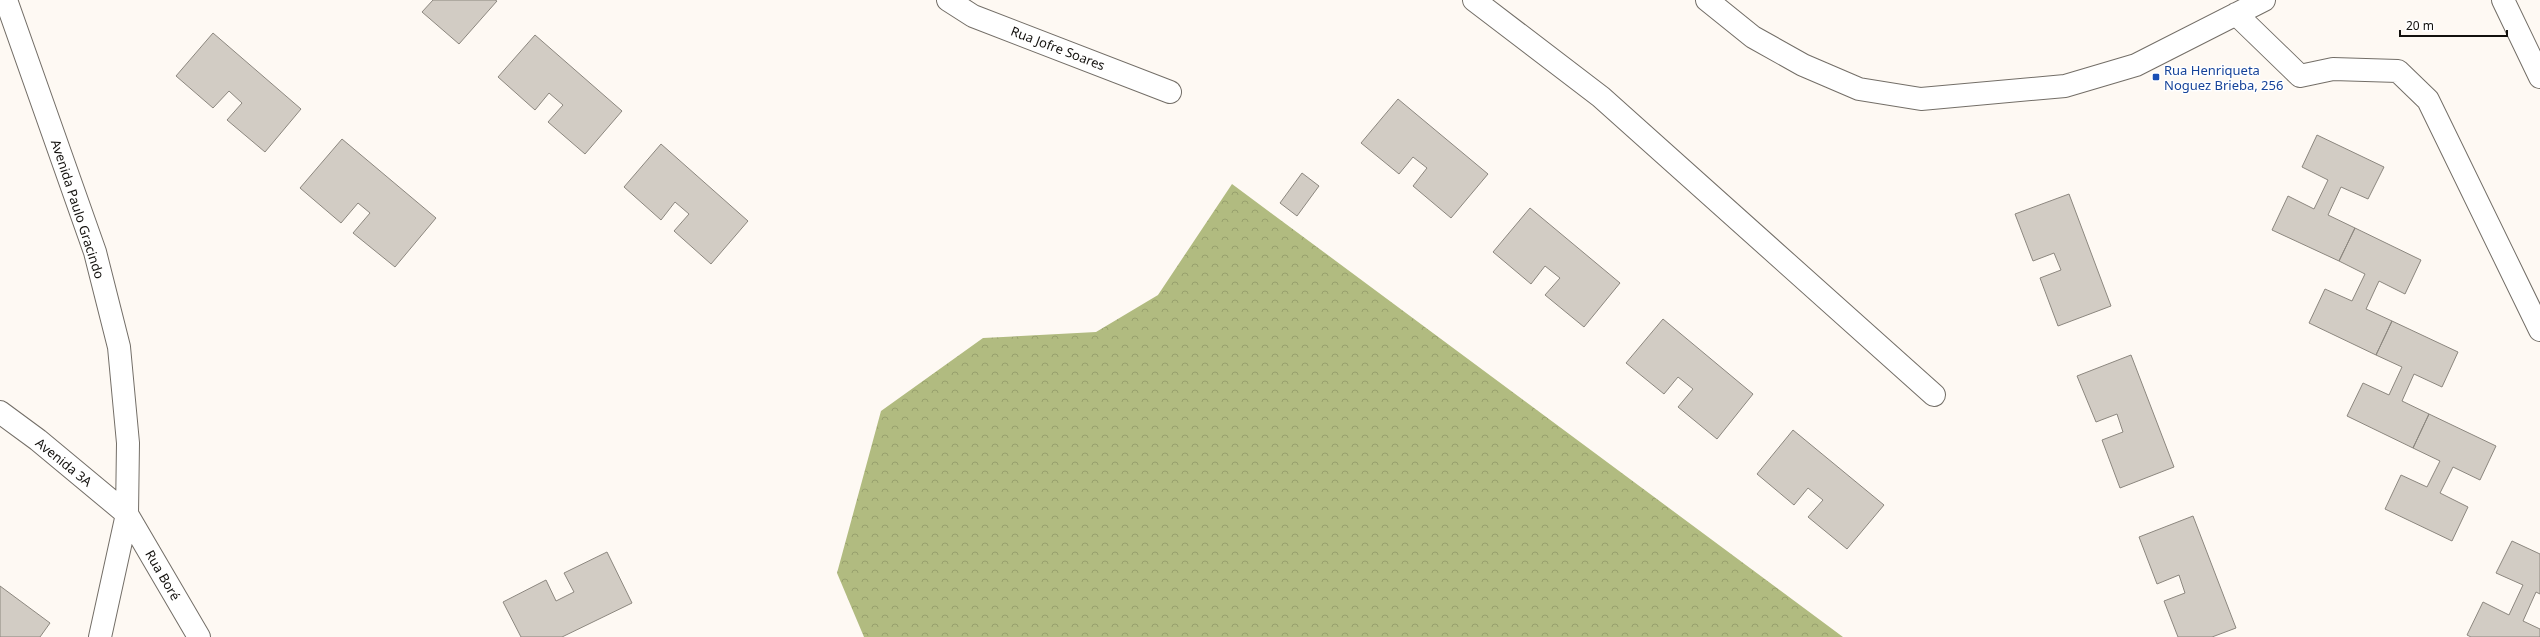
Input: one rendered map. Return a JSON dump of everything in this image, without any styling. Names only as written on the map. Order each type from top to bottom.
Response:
[{"type":"street","name":"Avenida Paulo Gracindo","points":[[6,0],[95,252],[119,347],[128,443],[127,514],[100,637]]},
{"type":"street","name":"Rua Jofre Soares","points":[[948,0],[973,16],[1170,92]]},
{"type":"street","points":[[1474,0],[1601,97],[1934,394]]},
{"type":"street","points":[[1707,0],[1753,37],[1803,65],[1859,89],[1921,98],[2065,86],[2136,65],[2264,0]]},
{"type":"street","points":[[2503,0],[2540,77]]},
{"type":"street","points":[[2236,14],[2300,76],[2333,69],[2398,71],[2428,100],[2540,330]]},
{"type":"street","name":"Avenida 3A","points":[[0,412],[38,440],[127,514]]},
{"type":"street","name":"Rua Boré","points":[[127,514],[198,637]]},
{"type":"green space","points":[[1232,184],[1843,637],[864,637],[837,573],[881,411],[983,338],[1096,332],[1158,295]]},
{"type":"building","points":[[433,0],[497,1],[459,44],[422,12]]},
{"type":"building","points":[[213,33],[301,109],[265,152],[227,120],[242,103],[229,91],[213,108],[176,76]]},
{"type":"building","points":[[535,35],[622,111],[585,154],[548,122],[563,105],[549,93],[535,110],[498,77]]},
{"type":"building","points":[[1398,99],[1488,174],[1451,218],[1413,186],[1427,168],[1413,157],[1399,174],[1361,143]]},
{"type":"building","points":[[2317,135],[2384,167],[2368,199],[2341,187],[2328,215],[2355,228],[2339,261],[2272,230],[2288,196],[2314,209],[2328,180],[2302,167]]},
{"type":"building","points":[[342,139],[436,218],[395,267],[353,233],[370,213],[358,203],[341,223],[300,188]]},
{"type":"building","points":[[661,144],[748,221],[711,264],[674,231],[689,214],[675,202],[661,220],[624,187]]},
{"type":"building","points":[[1302,173],[1319,186],[1297,216],[1280,203]]},
{"type":"building","points":[[2069,194],[2111,306],[2058,326],[2040,278],[2061,270],[2054,253],[2033,261],[2015,214]]},
{"type":"building","points":[[1530,208],[1620,283],[1584,327],[1545,295],[1560,278],[1545,266],[1531,284],[1493,252]]},
{"type":"building","points":[[2355,228],[2421,260],[2405,294],[2379,281],[2366,309],[2392,321],[2376,355],[2309,323],[2325,289],[2352,301],[2365,274],[2339,261]]},
{"type":"building","points":[[1663,319],[1753,394],[1717,439],[1678,407],[1693,389],[1678,377],[1664,394],[1626,363]]},
{"type":"building","points":[[2392,321],[2458,352],[2442,387],[2414,374],[2402,401],[2429,414],[2413,448],[2347,416],[2363,383],[2389,395],[2402,367],[2376,355]]},
{"type":"building","points":[[2131,355],[2174,467],[2120,488],[2102,440],[2123,432],[2117,414],[2096,422],[2077,376]]},
{"type":"building","points":[[2429,414],[2496,446],[2480,480],[2453,467],[2440,493],[2468,507],[2452,541],[2385,509],[2401,475],[2427,487],[2440,461],[2413,448]]},
{"type":"building","points":[[1793,430],[1884,505],[1847,549],[1808,517],[1823,500],[1808,488],[1794,505],[1757,474]]},
{"type":"building","points":[[2193,516],[2236,628],[2212,637],[2178,637],[2164,601],[2185,593],[2179,575],[2157,584],[2139,537]]},
{"type":"building","points":[[2512,541],[2540,554],[2540,594],[2536,592],[2523,621],[2540,629],[2540,637],[2471,637],[2467,635],[2483,602],[2509,615],[2523,585],[2496,573]]},
{"type":"building","points":[[607,552],[632,603],[562,637],[521,637],[503,602],[546,580],[556,601],[574,592],[564,573]]},
{"type":"building","points":[[0,586],[50,623],[40,637],[0,637]]},
{"type":"place","name":"Rua Henriqueta Noguez Brieba, 256","points":[[2156,77]]}]
